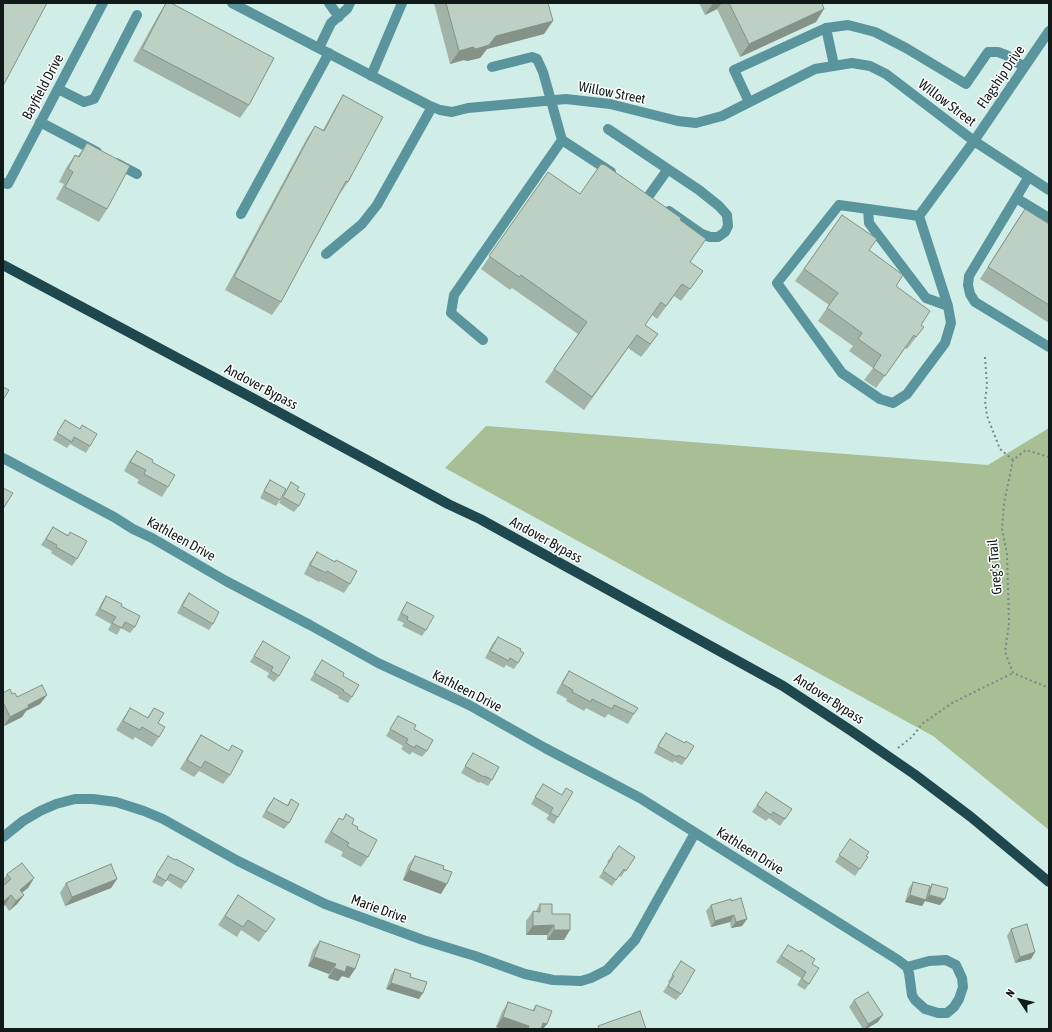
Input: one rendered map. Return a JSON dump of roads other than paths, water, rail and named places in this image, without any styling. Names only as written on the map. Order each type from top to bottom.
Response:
[{"type":"main road","name":"Andover Bypass","points":[[3,265],[258,400],[448,504],[480,519],[777,682],[914,774],[971,817],[1049,882]]},
{"type":"street","name":"Bayfield Drive","points":[[6,183],[58,90],[103,3]]},
{"type":"street","name":"Willow Street","points":[[232,3],[432,107],[452,112],[468,108],[566,98],[610,104],[678,121],[696,123],[722,116],[815,69],[852,63],[870,66],[886,74],[974,141],[1028,178],[1049,190]]},
{"type":"street","points":[[329,3],[339,17]]},
{"type":"street","points":[[319,48],[331,23],[347,9],[350,3]]},
{"type":"street","points":[[371,76],[402,3]]},
{"type":"street","points":[[58,90],[84,102],[94,99],[138,15]]},
{"type":"street","points":[[749,102],[734,70],[826,28],[848,25],[875,32],[906,48],[966,84],[988,52],[998,52],[1006,55],[1024,67]]},
{"type":"street","points":[[826,28],[834,65]]},
{"type":"street","name":"Flagship Drive","points":[[919,216],[974,141],[1049,31]]},
{"type":"street","points":[[241,214],[328,53]]},
{"type":"street","points":[[492,67],[532,57],[537,59],[543,72],[562,140],[620,178]]},
{"type":"street","points":[[326,254],[362,224],[378,205],[432,107]]},
{"type":"street","points":[[40,122],[137,174]]},
{"type":"street","points":[[608,129],[699,190],[719,206],[727,215],[728,226],[725,232],[718,237],[710,237],[702,234],[639,190]]},
{"type":"street","points":[[483,340],[451,313],[454,295],[562,140]]},
{"type":"street","points":[[654,201],[668,169]]},
{"type":"street","points":[[1028,178],[969,276],[970,294],[975,302],[1049,347]]},
{"type":"street","points":[[1016,198],[1049,218]]},
{"type":"street","points":[[838,204],[868,209],[919,216],[948,306],[951,323],[945,343],[907,394],[893,403],[880,399],[842,374],[777,283],[838,204]]},
{"type":"street","points":[[868,209],[869,223],[926,298],[948,306]]},
{"type":"street","name":"Kathleen Drive","points":[[3,458],[152,538],[226,581],[378,663],[469,705],[545,748],[640,798],[898,960],[907,968]]},
{"type":"street","name":"Marie Drive","points":[[3,837],[23,821],[56,804],[75,799],[93,799],[116,802],[163,819],[238,861],[325,904],[423,940],[475,956],[525,974],[552,980],[581,981],[607,970],[635,940],[695,833]]},
{"type":"street","points":[[937,960],[946,960],[956,965],[962,978],[963,988],[954,1007],[946,1013],[938,1013],[925,1009],[918,1004],[912,995],[907,968],[920,963],[937,960]]}]
